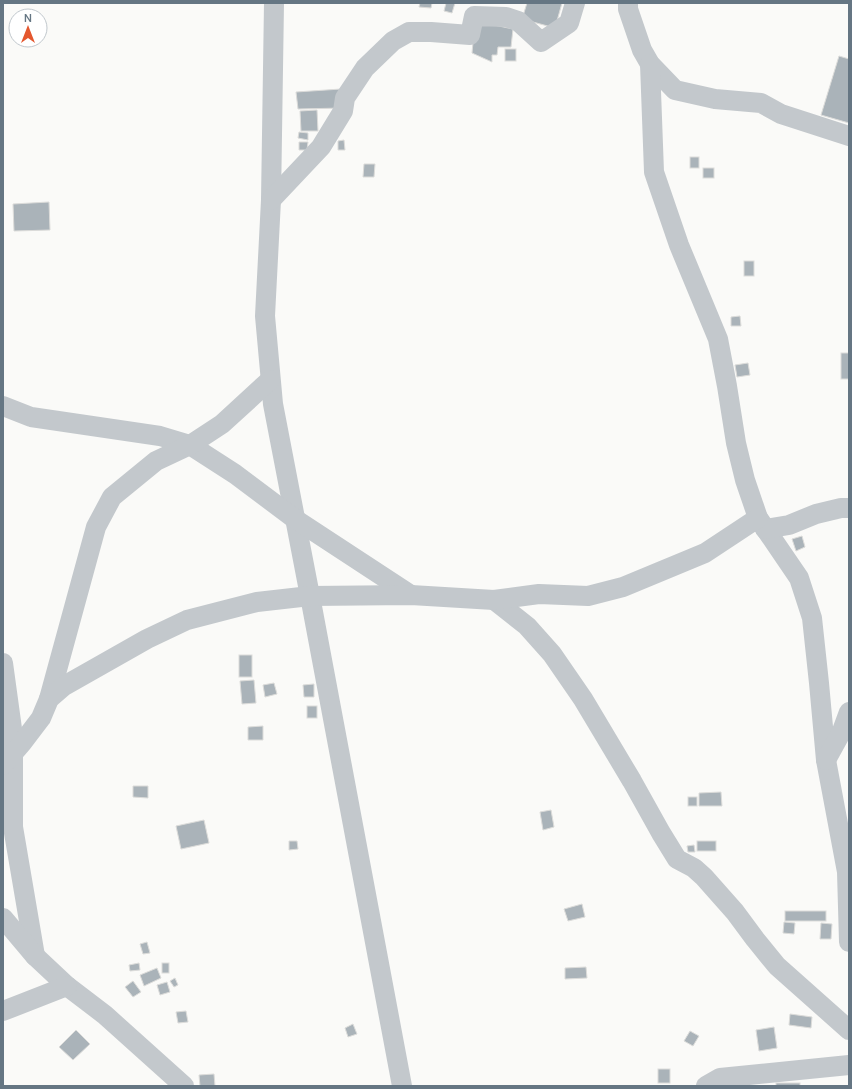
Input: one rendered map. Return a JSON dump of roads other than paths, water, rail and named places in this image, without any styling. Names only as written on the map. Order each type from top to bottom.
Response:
[{"type":"street","points":[[274,3],[271,200],[265,316],[270,380],[273,404],[402,1086]]},
{"type":"street","points":[[271,200],[321,148],[343,111],[344,98],[365,68],[393,41],[409,32],[470,35],[474,16],[506,17],[518,21],[541,42],[569,22],[575,3]]},
{"type":"street","points":[[628,3],[628,8],[642,50],[650,64],[675,90],[715,98],[762,103],[781,114],[849,136]]},
{"type":"street","points":[[650,64],[654,172],[679,245],[718,339],[736,443],[745,480],[762,524],[799,578],[812,618],[826,760],[847,872],[849,942]]},
{"type":"street","points":[[8,758],[41,718],[50,698],[96,527],[112,497],[156,461],[190,445],[222,424],[270,380]]},
{"type":"street","points":[[3,406],[31,417],[160,436],[190,445],[235,474],[295,519],[411,595]]},
{"type":"street","points":[[50,698],[64,686],[78,678],[147,639],[187,620],[257,602],[310,596],[411,595],[494,600],[539,594],[588,596],[623,587],[705,553],[762,524],[789,525],[816,514],[841,508],[849,508]]},
{"type":"street","points":[[494,600],[527,626],[552,654],[586,705],[677,859],[694,868],[704,877],[735,912],[777,966],[849,1030]]},
{"type":"street","points":[[3,663],[14,736],[8,758],[13,827],[35,956]]},
{"type":"street","points":[[826,760],[846,732],[849,712]]},
{"type":"street","points":[[3,918],[35,956],[67,986],[104,1015],[184,1086]]},
{"type":"street","points":[[3,1011],[67,986]]},
{"type":"street","points":[[706,1086],[720,1078],[849,1065]]}]
